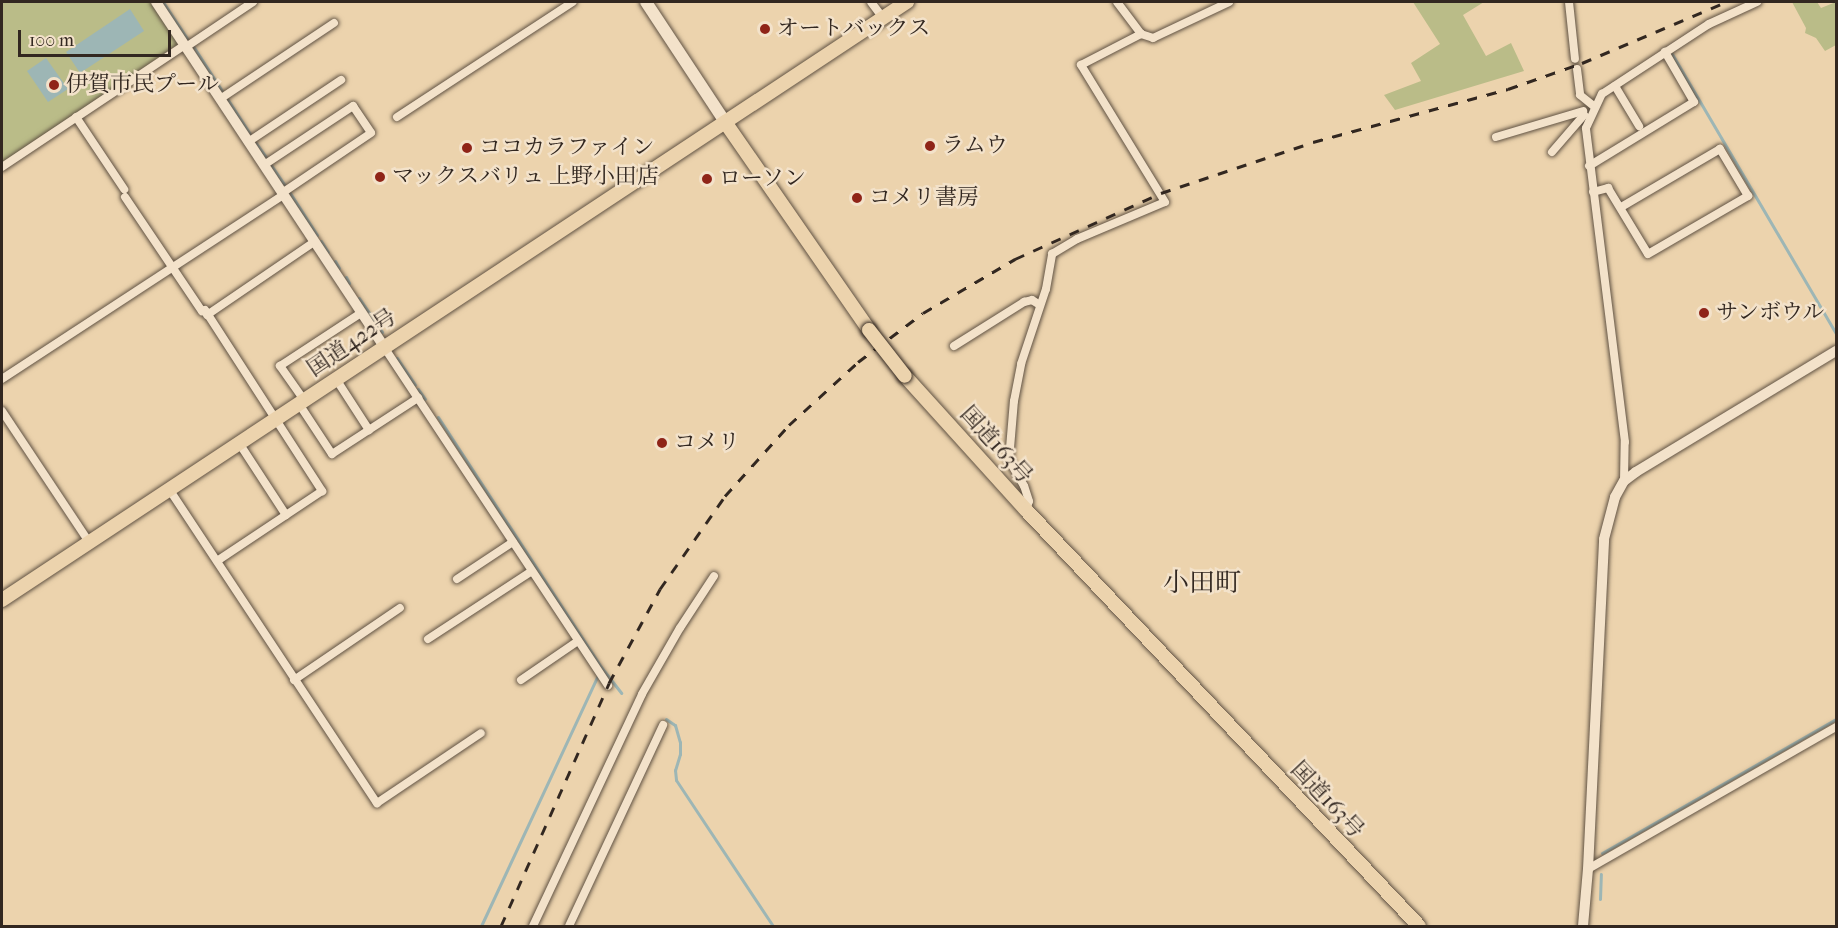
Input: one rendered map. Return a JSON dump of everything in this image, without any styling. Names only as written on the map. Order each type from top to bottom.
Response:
[{"type":"highway","points":[[726,122],[907,2]]},
{"type":"highway","name":"国道163号","points":[[726,122],[869,330],[905,376],[1026,510],[1419,927]]},
{"type":"highway","name":"国道422号","points":[[2,600],[726,122]]},
{"type":"main road","points":[[646,2],[726,122]]},
{"type":"street","points":[[156,2],[608,686]]},
{"type":"street","points":[[2,167],[253,2]]},
{"type":"street","points":[[397,117],[573,2]]},
{"type":"street","points":[[871,2],[883,18]]},
{"type":"street","points":[[1117,2],[1141,34],[1153,38],[1229,2]]},
{"type":"street","points":[[1569,2],[1575,59]]},
{"type":"street","points":[[1586,128],[1602,94],[1716,20],[1756,2]]},
{"type":"street","points":[[220,99],[334,23]]},
{"type":"street","points":[[1026,510],[1029,501],[1024,486],[1009,460],[1014,401],[1021,364],[1046,289],[1052,254],[1077,238],[1165,202],[1081,65],[1141,34]]},
{"type":"street","points":[[1589,166],[1694,102],[1665,52]]},
{"type":"street","points":[[1577,69],[1625,442],[1624,481]]},
{"type":"street","points":[[248,142],[341,80]]},
{"type":"street","points":[[1614,86],[1639,126]]},
{"type":"street","points":[[1580,95],[1595,107]]},
{"type":"street","points":[[2,379],[173,268],[371,133],[353,106],[264,165]]},
{"type":"street","points":[[1496,137],[1584,113]]},
{"type":"street","points":[[1552,152],[1584,113]]},
{"type":"street","points":[[76,117],[173,268],[207,315],[322,491],[217,561]]},
{"type":"street","points":[[1593,192],[1608,188],[1648,254],[1748,196],[1720,149],[1621,207]]},
{"type":"street","points":[[207,315],[314,242]]},
{"type":"street","points":[[954,346],[1024,302],[1032,300],[1040,304]]},
{"type":"street","points":[[361,314],[280,366],[333,454],[418,398]]},
{"type":"street","points":[[1583,927],[1588,869],[1604,539],[1615,497],[1624,481],[1836,351]]},
{"type":"street","points":[[336,379],[369,430]]},
{"type":"street","points":[[2,411],[89,542]]},
{"type":"street","points":[[239,443],[286,515]]},
{"type":"street","points":[[169,489],[377,803],[481,733]]},
{"type":"street","points":[[457,579],[513,542]]},
{"type":"street","points":[[428,639],[532,571]]},
{"type":"street","points":[[533,927],[642,694],[680,628],[714,576]]},
{"type":"street","points":[[294,680],[400,608]]},
{"type":"street","points":[[521,680],[578,641]]},
{"type":"street","points":[[569,927],[663,725]]},
{"type":"street","points":[[1588,869],[1836,727]]},
{"type":"green space","name":"伊賀市民プール","points":[[2,2],[151,2],[178,44],[2,164]]},
{"type":"green space","points":[[1413,2],[1484,2],[1463,15],[1486,56],[1511,43],[1524,71],[1395,110],[1384,95],[1421,81],[1411,63],[1440,44]]},
{"type":"green space","points":[[1792,2],[1817,2],[1821,8],[1836,2],[1836,45],[1825,51],[1816,38],[1805,33],[1806,28]]},
{"type":"water","points":[[130,9],[144,31],[80,73],[66,52]]},
{"type":"water","points":[[46,58],[68,89],[48,102],[27,71]]},
{"type":"waterway","points":[[163,2],[188,40]]},
{"type":"waterway","points":[[193,46],[222,91]]},
{"type":"waterway","points":[[1672,54],[1836,334]]},
{"type":"waterway","points":[[228,100],[250,134]]},
{"type":"waterway","points":[[256,143],[268,160]]},
{"type":"waterway","points":[[271,165],[286,187]]},
{"type":"waterway","points":[[290,193],[317,235]]},
{"type":"waterway","points":[[321,241],[328,252]]},
{"type":"waterway","points":[[335,261],[339,268]]},
{"type":"waterway","points":[[346,277],[349,283]]},
{"type":"waterway","points":[[359,298],[382,332]]},
{"type":"waterway","points":[[397,358],[415,385]]},
{"type":"waterway","points":[[418,389],[425,399]]},
{"type":"waterway","points":[[438,417],[601,667],[621,693]]},
{"type":"waterway","points":[[481,926],[598,675]]},
{"type":"waterway","points":[[666,719],[675,725],[680,742],[680,754],[675,770],[676,780],[773,926]]},
{"type":"waterway","points":[[1602,853],[1836,719]]},
{"type":"waterway","points":[[1600,899],[1601,874]]},
{"type":"railway","points":[[501,926],[609,683],[660,589],[725,496],[789,425],[858,362],[923,313],[1015,259],[1161,193],[1313,142],[1508,89],[1582,63],[1726,2]]},
{"type":"place","name":"オートバックス","points":[[765,29]]},
{"type":"place","name":"伊賀市民プール","points":[[54,85]]},
{"type":"place","name":"ラムウ","points":[[930,146]]},
{"type":"place","name":"ココカラファイン","points":[[467,148]]},
{"type":"place","name":"マックスバリュ 上野小田店","points":[[380,177]]},
{"type":"place","name":"ローソン","points":[[707,179]]},
{"type":"place","name":"コメリ書房","points":[[857,198]]},
{"type":"place","name":"サンボウル","points":[[1704,313]]},
{"type":"place","name":"コメリ","points":[[662,443]]},
{"type":"district","name":"小田町","points":[[1202,583]]}]
